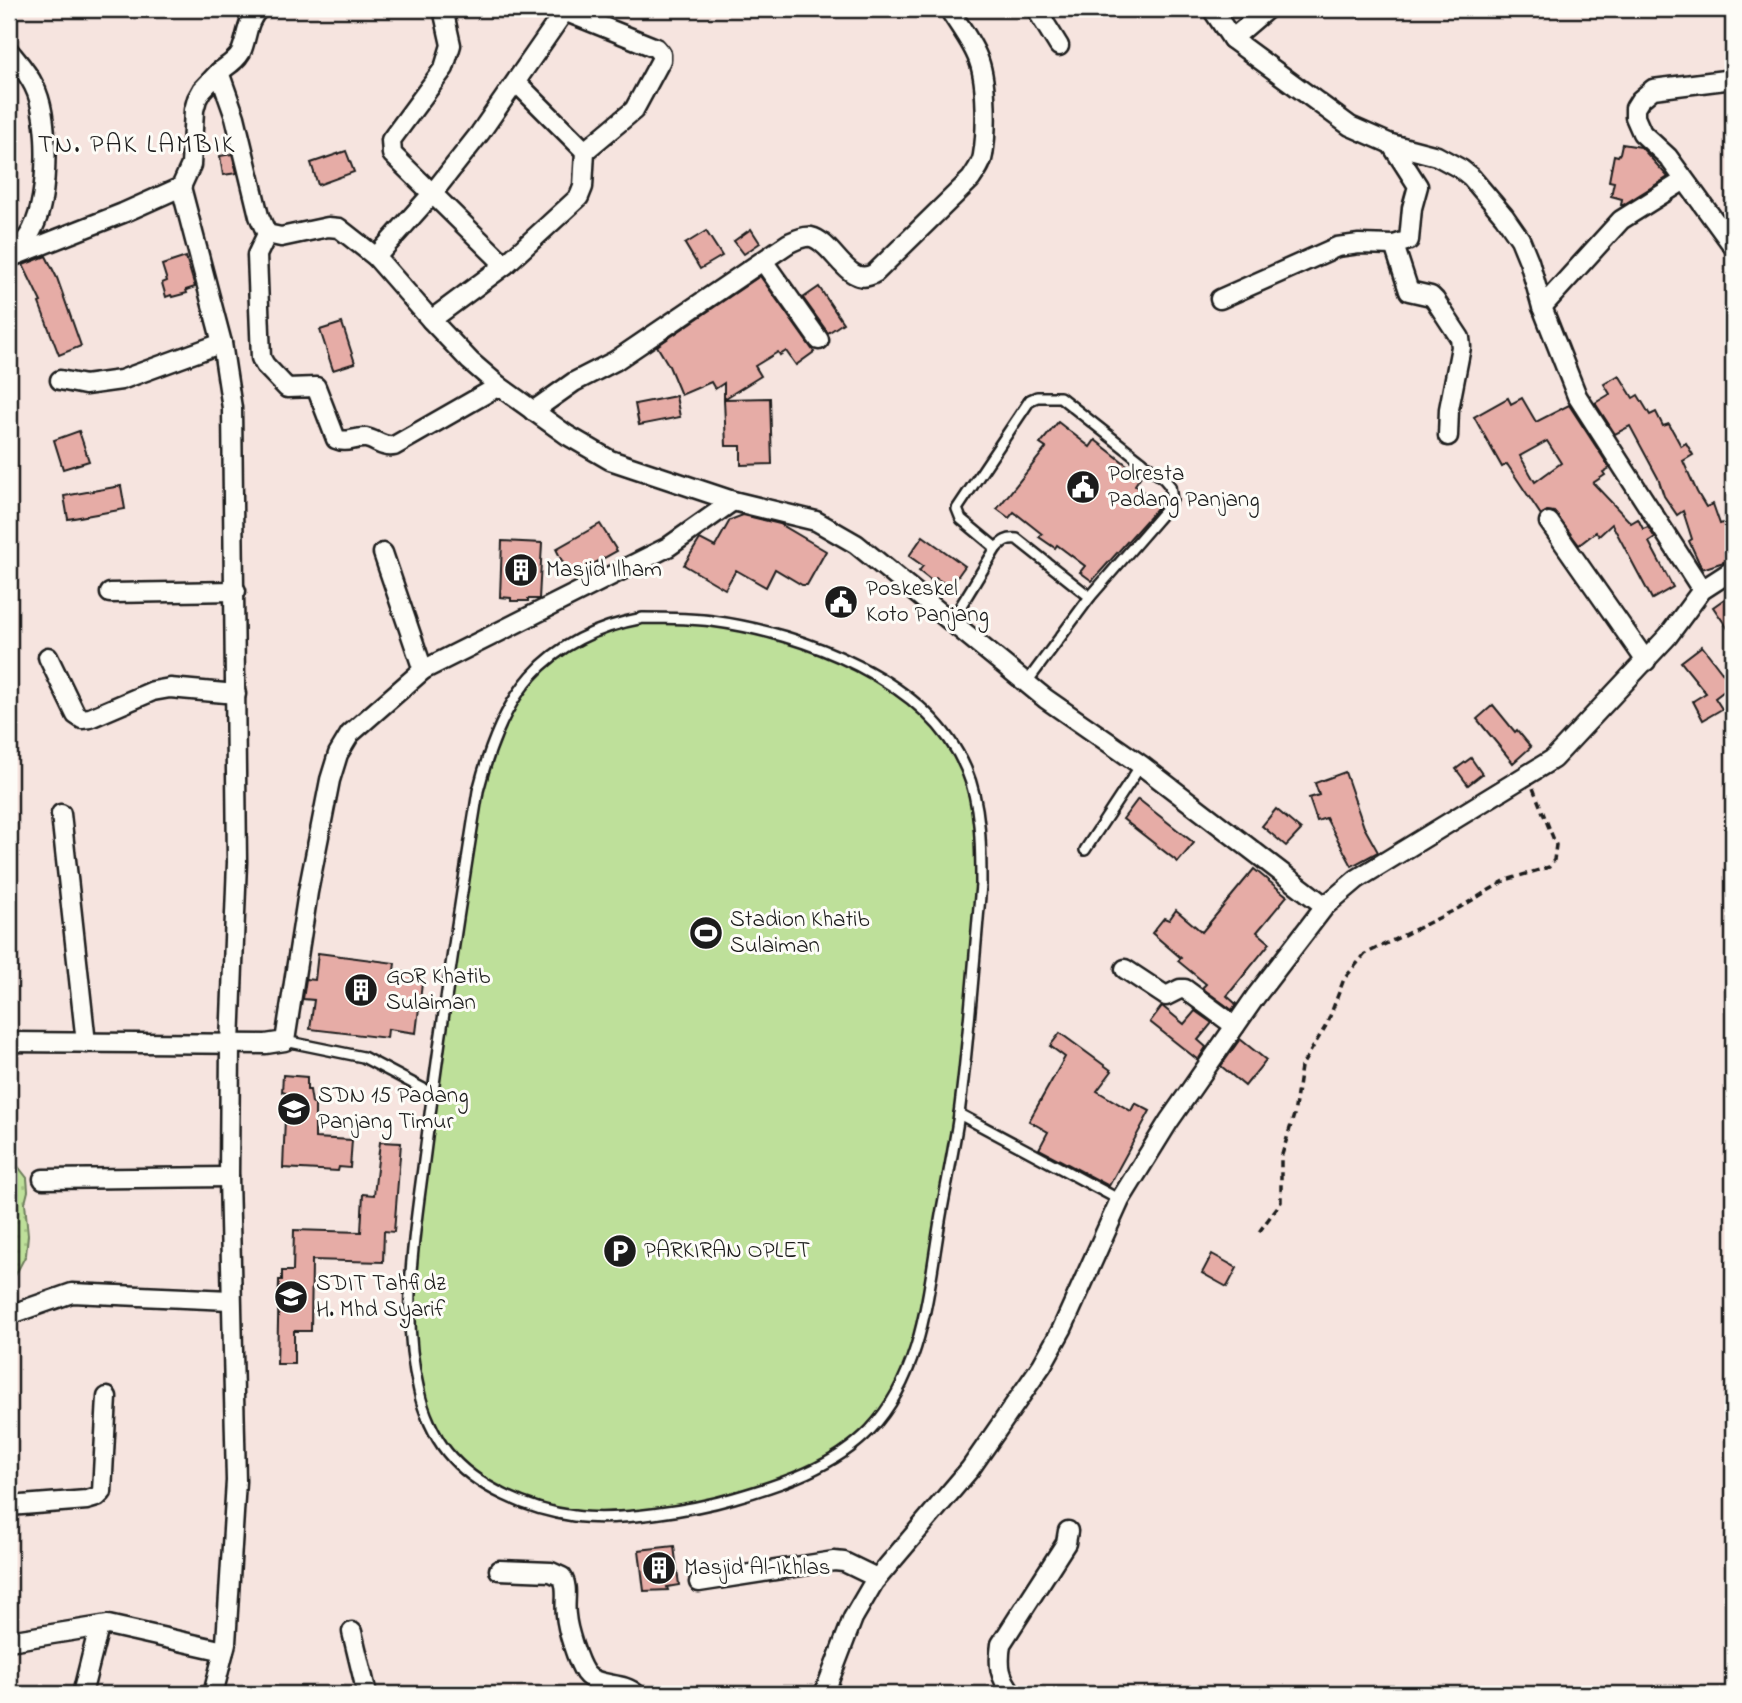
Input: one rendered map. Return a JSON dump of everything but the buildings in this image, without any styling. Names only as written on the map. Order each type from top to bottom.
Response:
[{"type":"street","points":[[213,1694],[224,1651],[236,1481],[229,1177],[230,1044],[237,862],[236,591],[232,408],[222,344],[181,187],[191,165],[197,99],[219,72],[236,60],[251,18],[259,9]]},
{"type":"street","points":[[443,9],[451,45],[444,68],[391,140],[390,149],[505,265]]},
{"type":"street","points":[[533,411],[574,382],[615,361],[789,243],[803,237],[811,237],[822,243],[854,275],[871,276],[971,179],[983,155],[985,84],[979,59],[950,9]]},
{"type":"street","points":[[1036,9],[1059,46]]},
{"type":"street","points":[[1212,9],[1232,38],[1350,126],[1391,144],[1437,156],[1471,177],[1504,216],[1520,239],[1530,261],[1542,307],[1577,396],[1703,590]]},
{"type":"street","points":[[1232,38],[1267,9]]},
{"type":"street","points":[[376,257],[432,194],[517,83],[563,10],[656,48],[662,57],[634,110],[585,151],[583,187],[579,197],[505,265],[431,320]]},
{"type":"street","points":[[9,51],[34,85],[40,99],[46,135],[44,178],[36,219],[33,228],[11,257]]},
{"type":"street","points":[[219,72],[235,117],[259,216],[267,234],[257,255],[261,358],[265,365],[287,388],[316,387],[336,439],[346,442],[365,438],[388,447],[499,386]]},
{"type":"street","points":[[1733,79],[1653,89],[1635,108],[1635,117],[1642,132],[1668,157],[1733,246]]},
{"type":"street","points":[[517,83],[585,151]]},
{"type":"street","points":[[1220,299],[1337,247],[1359,244],[1394,245],[1409,240],[1412,208],[1418,186],[1391,144]]},
{"type":"street","points":[[1542,307],[1621,220],[1684,181]]},
{"type":"street","points":[[11,257],[181,187]]},
{"type":"street","points":[[267,234],[281,237],[333,227],[339,229],[376,257],[470,361],[499,386],[567,435],[610,460],[733,501],[816,521],[856,544],[1046,699],[1141,765],[1325,906]]},
{"type":"street","points":[[1394,245],[1409,291],[1431,296],[1460,338],[1461,347],[1449,409],[1448,436]]},
{"type":"street","points":[[763,261],[819,340]]},
{"type":"street","points":[[60,380],[85,385],[121,380],[222,344]]},
{"type":"street","points":[[9,1042],[266,1044],[285,1041],[307,892],[330,780],[338,754],[350,734],[423,670],[668,547],[733,501]]},
{"type":"street","points":[[1549,522],[1646,661]]},
{"type":"street","points":[[383,553],[423,670]]},
{"type":"street","points":[[824,1694],[853,1618],[877,1578],[970,1469],[1042,1365],[1062,1329],[1120,1200],[1168,1122],[1235,1026],[1325,906],[1357,879],[1553,759],[1646,661],[1703,590],[1733,570]]},
{"type":"street","points":[[110,593],[236,591]]},
{"type":"street","points":[[48,657],[76,715],[82,719],[90,719],[153,691],[170,688],[236,694]]},
{"type":"street","points":[[61,814],[86,1042]]},
{"type":"street","points":[[1125,969],[1166,996],[1185,989],[1235,1026]]},
{"type":"street","points":[[43,1179],[229,1177]]},
{"type":"street","points":[[9,1315],[72,1293],[230,1300]]},
{"type":"street","points":[[9,1506],[87,1500],[102,1492],[107,1397]]},
{"type":"street","points":[[1004,1691],[999,1660],[1001,1644],[1063,1548],[1069,1531]]},
{"type":"street","points":[[699,1582],[834,1561],[844,1562],[877,1578]]},
{"type":"street","points":[[499,1570],[551,1572],[562,1577],[566,1586],[568,1626],[584,1671],[589,1677],[630,1689],[636,1694]]},
{"type":"street","points":[[9,1641],[108,1625],[224,1651]]},
{"type":"street","points":[[82,1694],[99,1627]]},
{"type":"street","points":[[352,1632],[367,1694]]},
{"type":"lane","points":[[996,548],[961,519],[957,509],[1030,400],[1037,397],[1060,397],[1170,486],[1172,500],[1168,507],[1090,597],[1027,682]]},
{"type":"lane","points":[[951,622],[996,548],[1002,541],[1010,538],[1017,539],[1090,597]]},
{"type":"lane","points":[[643,618],[683,618],[745,626],[794,640],[873,673],[919,706],[958,752],[972,789],[981,849],[981,885],[959,1114],[917,1344],[903,1383],[879,1419],[868,1432],[836,1457],[807,1473],[761,1490],[695,1507],[583,1518],[557,1514],[518,1500],[482,1481],[448,1453],[438,1438],[423,1403],[415,1371],[409,1301],[433,1094],[478,791],[492,745],[512,701],[528,677],[573,642],[605,626],[643,618]]},
{"type":"lane","points":[[1085,850],[1141,765]]},
{"type":"lane","points":[[285,1041],[363,1057],[433,1094]]},
{"type":"lane","points":[[959,1114],[1120,1200]]},
{"type":"path","points":[[1259,1232],[1281,1202],[1281,1158],[1294,1115],[1301,1067],[1327,1024],[1344,979],[1356,962],[1364,954],[1459,908],[1506,880],[1541,871],[1549,867],[1554,860],[1556,845],[1528,775]]},
{"type":"green space","points":[[643,620],[683,621],[744,629],[793,643],[853,665],[918,707],[956,753],[970,790],[976,823],[978,885],[956,1114],[921,1319],[905,1373],[877,1418],[850,1443],[806,1471],[760,1488],[695,1504],[622,1514],[583,1515],[558,1512],[518,1498],[483,1479],[462,1463],[440,1437],[421,1392],[412,1321],[417,1235],[454,954],[481,792],[494,746],[520,691],[555,657],[606,628]]},
{"type":"green space","points":[[9,1123],[13,1160],[27,1178],[25,1203],[28,1235],[26,1255],[9,1287]]},
{"type":"place","name":"Polresta Padang Panjang","points":[[1083,487]]},
{"type":"place","name":"Masjid Ilham","points":[[521,570]]},
{"type":"place","name":"Poskeskel Koto Panjang","points":[[841,602]]},
{"type":"place","name":"Stadion Khatib Sulaiman","points":[[706,933]]},
{"type":"place","name":"GOR Khatib Sulaiman","points":[[361,990]]},
{"type":"place","name":"SDN 15 Padang Panjang Timur","points":[[294,1109]]},
{"type":"place","name":"PARKIRAN OPLET","points":[[620,1251]]},
{"type":"place","name":"SDIT Tahfidz H. Mhd Syarif","points":[[291,1297]]},
{"type":"place","name":"Masjid Al-Ikhlas","points":[[659,1568]]},
{"type":"district","name":"TN. PAK LAMBIK","points":[[137,146]]}]
